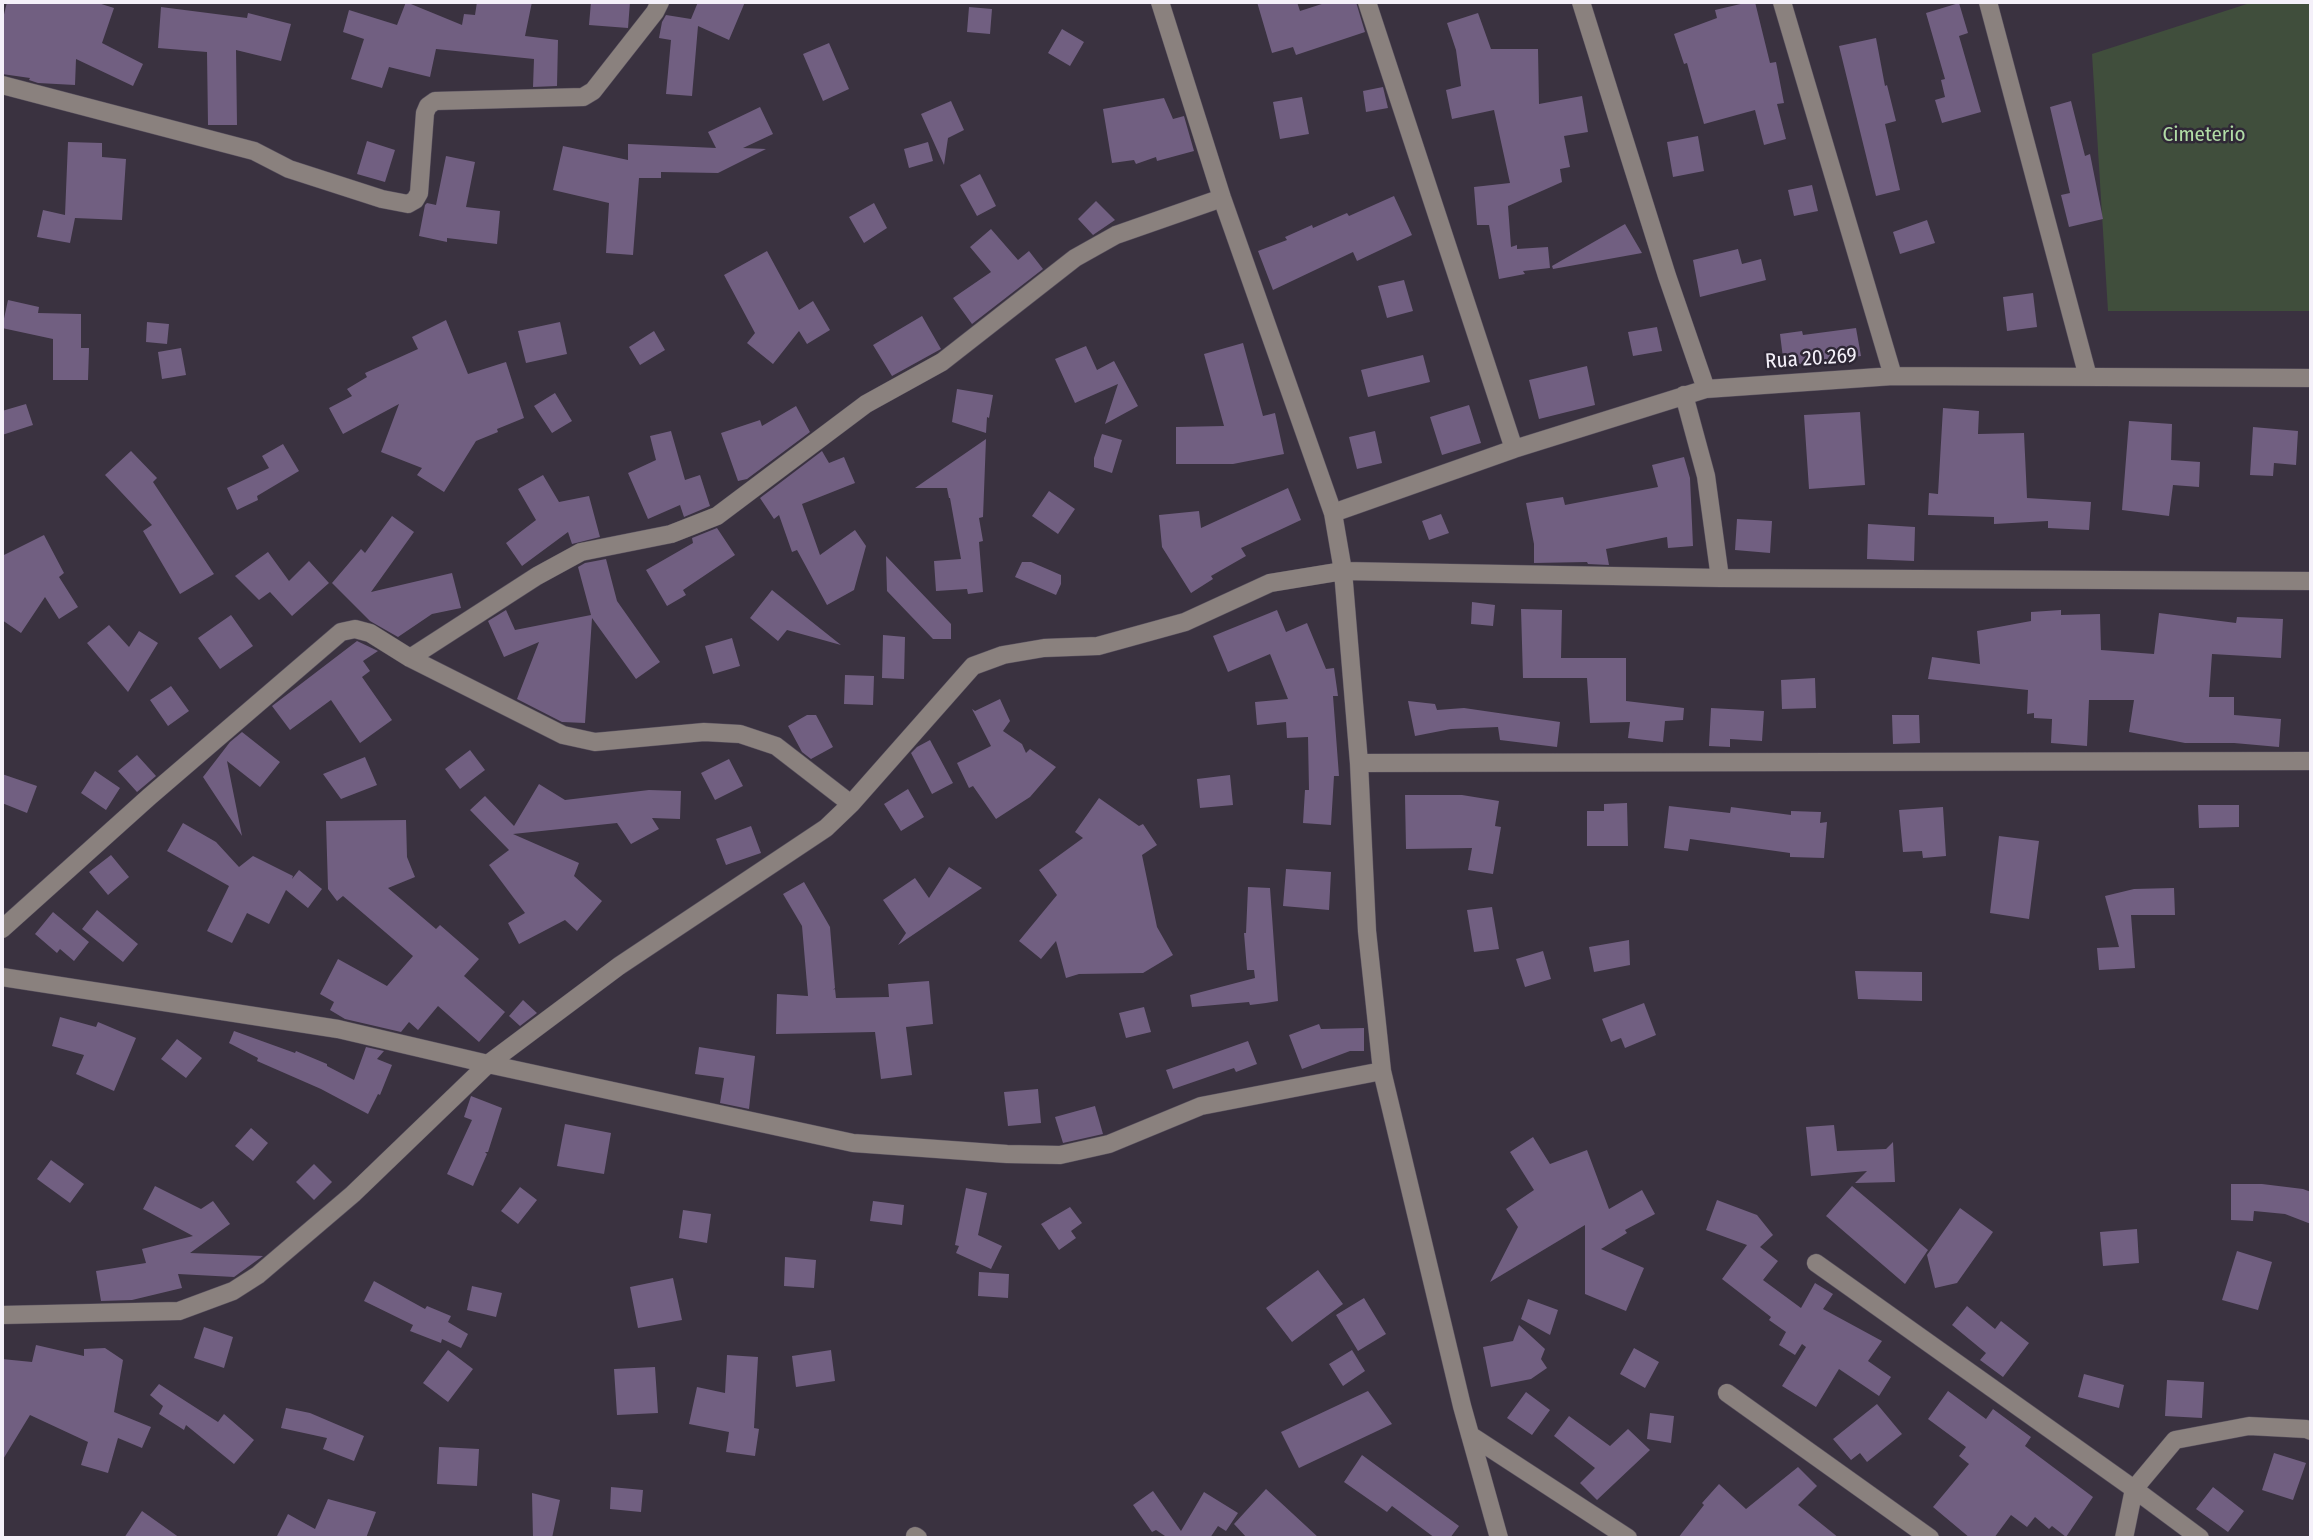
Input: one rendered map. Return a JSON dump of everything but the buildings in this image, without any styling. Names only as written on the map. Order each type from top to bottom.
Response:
[{"type":"street","points":[[2,85],[254,151],[289,169],[382,199],[408,204],[415,200],[419,193],[425,113],[428,106],[435,101],[583,97],[593,90],[660,2]]},
{"type":"street","points":[[1143,2],[1161,4],[1222,198],[1333,513],[1343,571],[1359,763],[1367,931],[1382,1071],[1470,1435],[1499,1538]]},
{"type":"street","points":[[1367,2],[1514,449]]},
{"type":"street","points":[[1581,2],[1667,276],[1706,389]]},
{"type":"street","points":[[1782,2],[1893,376]]},
{"type":"street","points":[[1988,2],[2088,377]]},
{"type":"street","points":[[410,658],[537,576],[581,552],[671,534],[717,516],[866,404],[942,362],[1076,258],[1116,235],[1222,198]]},
{"type":"street","name":"Rua 20.269","points":[[1333,513],[1514,449],[1706,389],[1893,376],[2311,378]]},
{"type":"street","points":[[1684,395],[1706,476],[1720,578]]},
{"type":"street","points":[[2,1315],[179,1311],[233,1291],[258,1275],[353,1194],[488,1065],[619,966],[826,828],[851,804],[972,666],[1003,655],[1044,648],[1098,646],[1185,622],[1270,583],[1343,571],[1720,578],[2311,581]]},
{"type":"street","points":[[2,929],[149,797],[341,632],[355,629],[370,633],[410,658],[563,735],[595,742],[704,732],[740,734],[776,746],[851,804]]},
{"type":"street","points":[[1359,763],[2311,761]]},
{"type":"street","points":[[2,977],[338,1029],[488,1065],[853,1143],[1007,1154],[1060,1155],[1109,1144],[1201,1105],[1382,1071]]},
{"type":"street","points":[[1816,1263],[2200,1538]]},
{"type":"street","points":[[1727,1393],[1930,1538]]},
{"type":"street","points":[[2124,1538],[2134,1489],[2175,1440],[2249,1426],[2311,1431]]},
{"type":"street","points":[[1470,1435],[1628,1538]]},
{"type":"green space","name":"Cimeterio","points":[[2253,2],[2311,2],[2311,311],[2108,311],[2092,54]]}]
